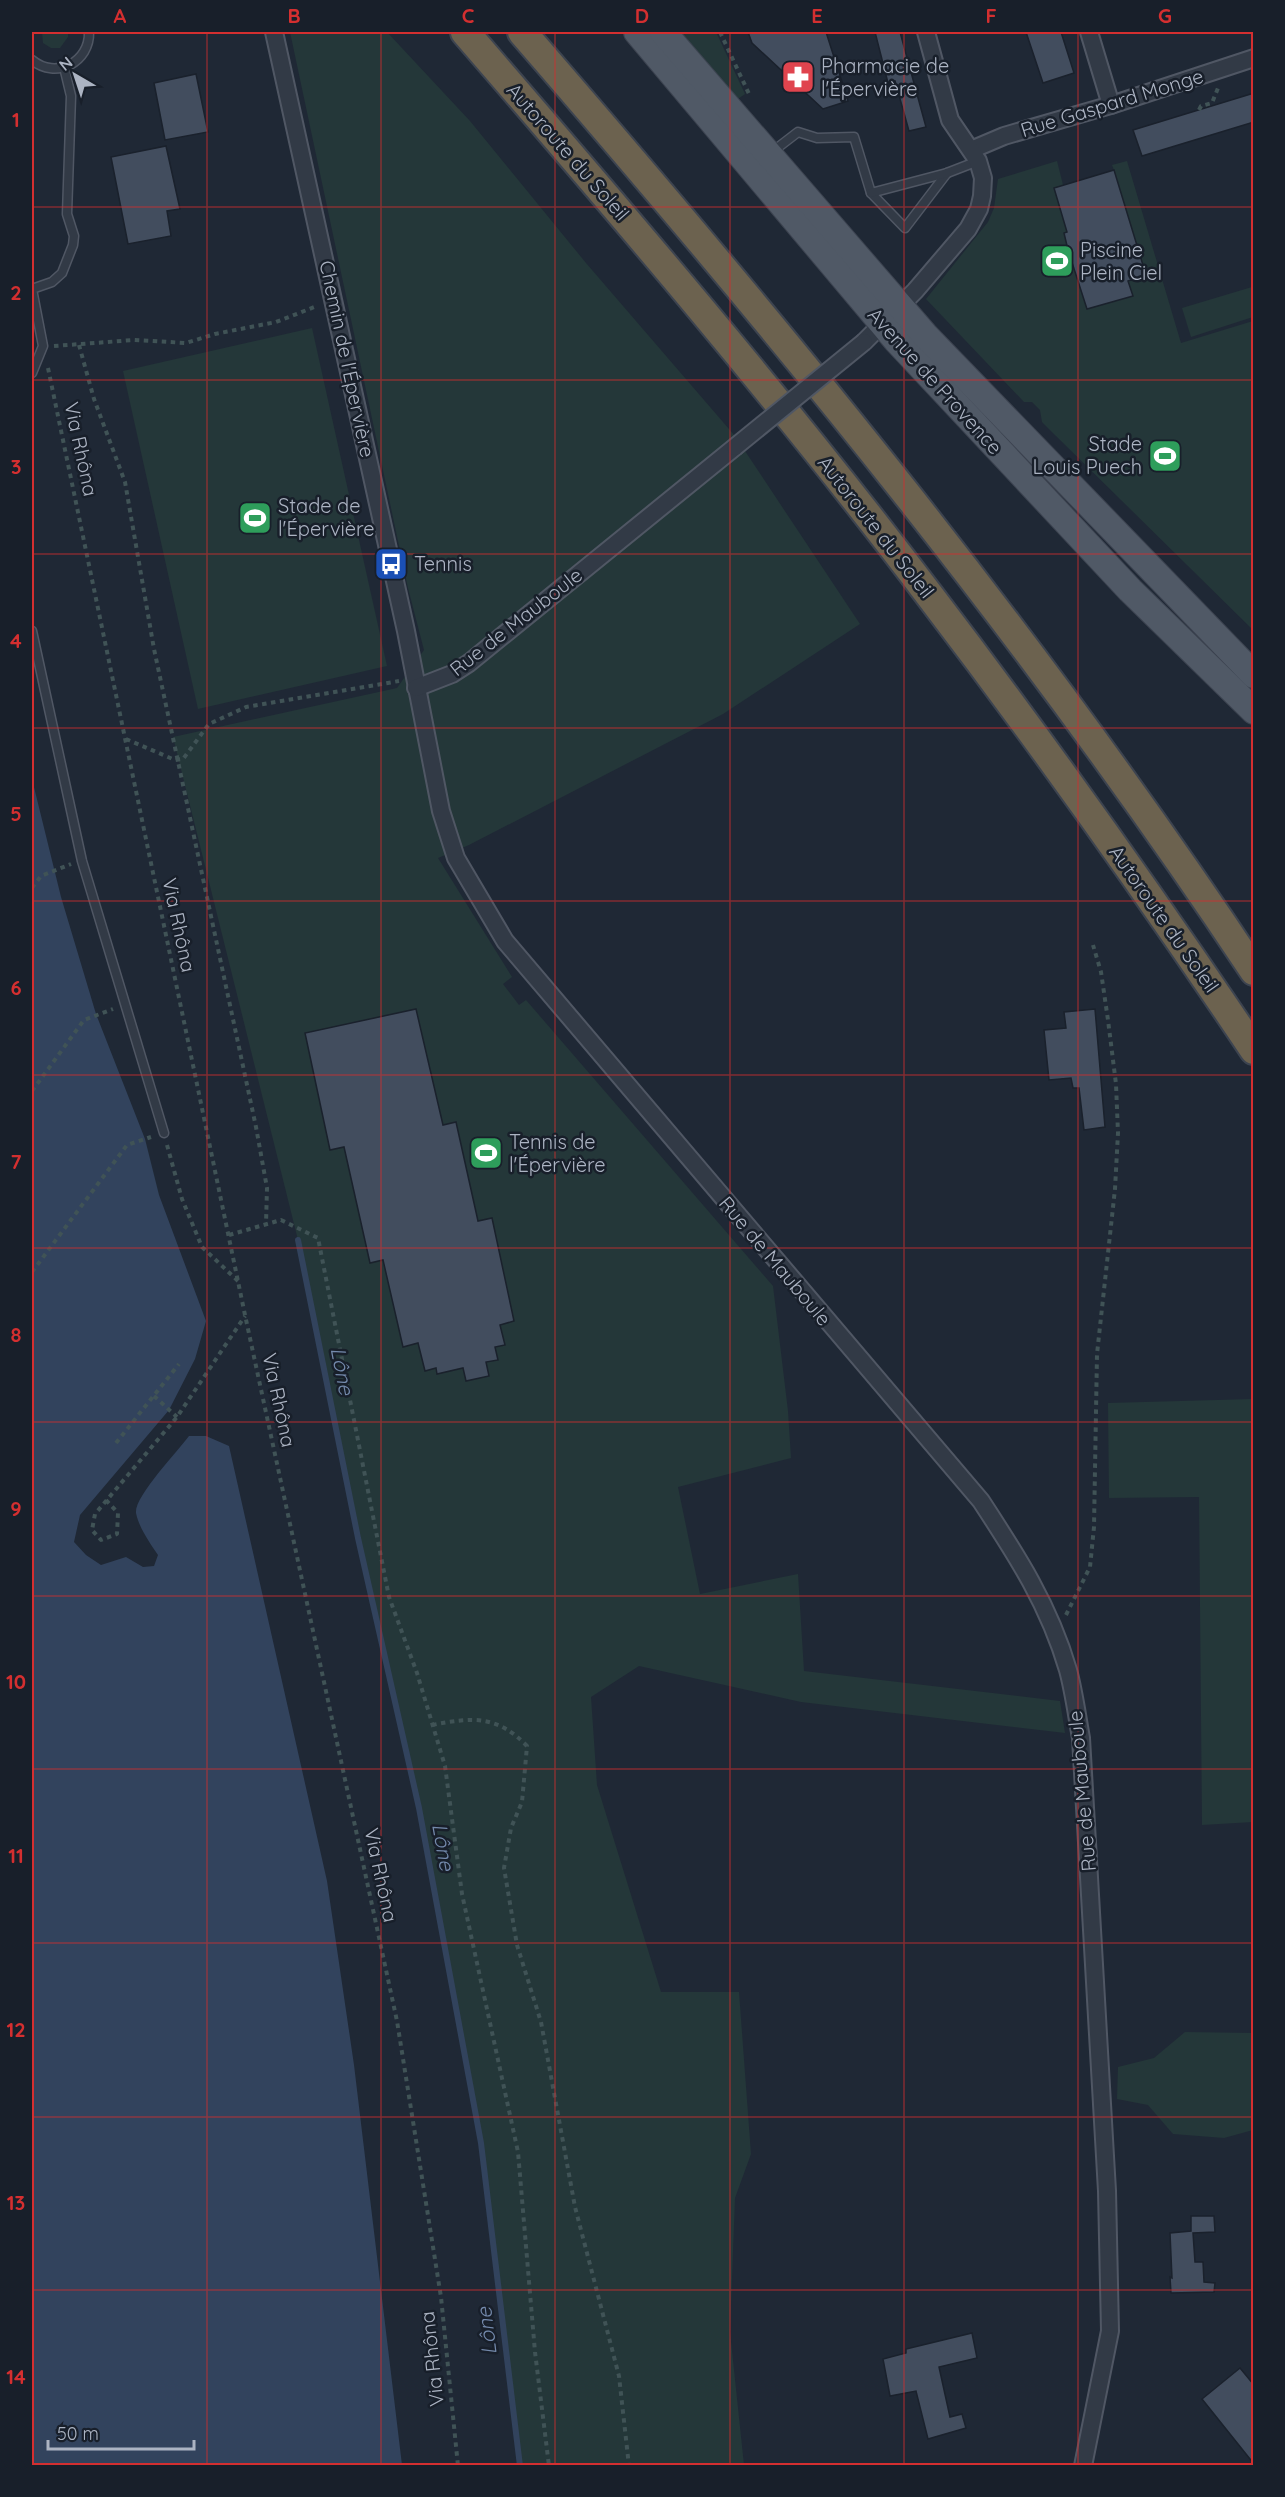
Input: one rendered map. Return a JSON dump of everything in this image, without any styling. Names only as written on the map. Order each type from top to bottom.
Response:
[{"type":"highway","name":"Autoroute du Soleil","points":[[465,32],[631,224],[810,442],[929,594],[1036,737],[1254,1050]]},
{"type":"highway","points":[[522,32],[667,199],[848,420],[966,569],[1072,712],[1254,971]]},
{"type":"main road","name":"Avenue de Provence","points":[[636,32],[891,315],[1130,590],[1254,711]]},
{"type":"main road","name":"Avenue de Provence","points":[[663,32],[769,154],[891,315],[1254,675]]},
{"type":"street","name":"Chemin de l'Épervière","points":[[274,32],[406,631],[416,688]]},
{"type":"street","points":[[891,315],[963,235],[980,209],[983,178],[975,155],[950,120],[926,32]]},
{"type":"street","points":[[1089,32],[1111,105]]},
{"type":"street","name":"Rue Gaspard Monge","points":[[975,155],[1004,136],[1111,105],[1254,58]]},
{"type":"street","name":"Rue de Mauboule","points":[[891,315],[864,342],[470,663],[452,674],[416,688],[441,811],[454,851],[472,888],[505,941],[981,1502],[1025,1568],[1057,1635],[1069,1672],[1081,1738],[1107,2191],[1110,2331],[1083,2466]]},
{"type":"lane","points":[[32,60],[46,68],[64,68],[75,62],[84,52],[89,32]]},
{"type":"lane","points":[[32,374],[43,346],[32,289],[52,282],[62,273],[74,237],[67,214],[71,96],[64,68]]},
{"type":"lane","points":[[769,154],[798,132],[817,138],[854,137],[871,194],[905,228],[947,172]]},
{"type":"lane","points":[[871,194],[947,172],[975,155]]},
{"type":"lane","points":[[32,631],[82,861],[123,1005],[164,1133]]},
{"type":"path","points":[[43,346],[134,340],[186,343],[215,334],[276,322],[323,303]]},
{"type":"path","points":[[79,345],[94,399],[125,482],[154,649],[256,1127],[267,1188],[266,1224]]},
{"type":"path","name":"Via Rhôna","points":[[43,346],[245,1315],[397,2021],[441,2297],[458,2466]]},
{"type":"path","points":[[126,739],[177,760],[183,759],[209,724],[229,713],[246,707],[393,683],[399,681],[397,670]]},
{"type":"path","points":[[32,888],[40,876],[82,861]]},
{"type":"path","points":[[1057,1635],[1090,1567],[1094,1527],[1097,1354],[1115,1189],[1118,1133],[1116,1084],[1101,972],[1093,945]]},
{"type":"path","points":[[32,1091],[84,1020],[123,1005]]},
{"type":"path","points":[[32,1272],[127,1144],[164,1133],[182,1199],[202,1247],[238,1281]]},
{"type":"path","points":[[229,1235],[281,1220],[318,1238],[389,1597],[417,1673],[445,1766],[462,1894],[518,2152],[535,2352],[549,2466]]},
{"type":"path","points":[[106,1500],[118,1513],[117,1534],[101,1540],[92,1530],[95,1514],[106,1500],[177,1417],[245,1315]]},
{"type":"path","points":[[116,1443],[179,1364]]},
{"type":"path","points":[[154,1396],[177,1417]]},
{"type":"path","points":[[432,1725],[486,1720],[512,1731],[527,1746],[522,1802],[511,1828],[504,1868],[517,1945],[541,2022],[575,2207],[619,2376],[628,2466]]},
{"type":"shaded area","points":[[42,32],[68,32],[68,37],[60,48],[51,48],[43,43]]},
{"type":"shaded area","points":[[290,32],[387,32],[470,121],[586,263],[735,436],[860,624],[723,714],[469,845],[438,858],[512,977],[503,984],[519,1005],[526,1000],[773,1286],[788,1411],[791,1458],[678,1487],[700,1594],[798,1574],[804,1671],[1060,1701],[1065,1733],[801,1702],[639,1666],[591,1697],[597,1785],[661,1992],[739,1992],[751,2154],[735,2198],[730,2332],[744,2465],[520,2465],[481,2143],[419,1808],[358,1538],[298,1240],[173,737],[397,688],[424,650],[408,588]]},
{"type":"shaded area","points":[[681,32],[716,32],[745,94],[735,101]]},
{"type":"shaded area","points":[[1057,161],[1063,185],[1114,170],[1112,165],[1127,161],[1181,343],[1253,321],[1253,630],[1042,422],[1040,410],[1032,402],[1024,402],[926,299],[988,222],[994,208],[998,179]]},
{"type":"shaded area","points":[[1252,287],[1253,317],[1191,337],[1182,308]]},
{"type":"shaded area","name":"Stade de l'Épervière","points":[[312,328],[387,666],[198,709],[123,371]]},
{"type":"shaded area","points":[[1253,1399],[1253,1822],[1202,1825],[1199,1497],[1109,1498],[1108,1403]]},
{"type":"shaded area","points":[[1185,2032],[1253,2033],[1253,2130],[1224,2138],[1173,2134],[1148,2105],[1117,2099],[1118,2067],[1154,2058]]},
{"type":"water","points":[[32,779],[61,897],[96,1014],[145,1139],[159,1195],[206,1321],[195,1359],[169,1410],[80,1515],[74,1542],[86,1555],[101,1565],[126,1557],[143,1567],[154,1566],[158,1555],[137,1519],[137,1506],[142,1496],[189,1436],[206,1436],[229,1446],[327,1881],[354,2065],[402,2465],[32,2465]]},
{"type":"building","points":[[748,32],[826,32],[848,101],[823,109],[752,43]]},
{"type":"building","points":[[875,32],[900,32],[926,127],[909,131],[895,81],[888,83]]},
{"type":"building","points":[[1026,32],[1061,32],[1074,73],[1043,83]]},
{"type":"building","points":[[196,74],[208,132],[165,140],[154,83]]},
{"type":"building","points":[[1254,93],[1254,122],[1142,156],[1133,130]]},
{"type":"building","points":[[166,146],[180,209],[167,211],[171,236],[128,244],[111,157]]},
{"type":"building","points":[[1114,170],[1146,275],[1128,281],[1133,296],[1087,309],[1068,250],[1064,233],[1067,232],[1054,188]]},
{"type":"building","points":[[416,1009],[443,1125],[456,1122],[478,1221],[492,1218],[514,1321],[500,1325],[505,1345],[495,1347],[498,1360],[486,1362],[489,1376],[466,1381],[463,1368],[437,1374],[436,1368],[425,1371],[418,1343],[403,1347],[383,1260],[370,1263],[344,1147],[330,1150],[305,1033]]},
{"type":"building","points":[[1095,1009],[1105,1127],[1084,1130],[1079,1088],[1073,1088],[1071,1078],[1049,1080],[1044,1030],[1066,1028],[1064,1012]]},
{"type":"building","points":[[1191,2216],[1214,2216],[1215,2232],[1193,2233],[1195,2262],[1203,2262],[1204,2282],[1215,2283],[1214,2292],[1171,2293],[1170,2233],[1191,2231]]},
{"type":"building","points":[[972,2333],[977,2358],[939,2367],[950,2417],[962,2414],[966,2428],[928,2439],[916,2391],[890,2396],[883,2359],[906,2353],[906,2349]]},
{"type":"building","points":[[1240,2368],[1254,2385],[1254,2464],[1202,2399]]},
{"type":"waterway","name":"Lône","points":[[298,1240],[358,1538],[419,1808],[481,2143],[520,2466]]},
{"type":"place","name":"Pharmacie de l'Épervière","points":[[798,77]]},
{"type":"place","name":"Piscine Plein Ciel","points":[[1057,261]]},
{"type":"place","name":"Stade Louis Puech","points":[[1165,456]]},
{"type":"place","name":"Stade de l'Épervière","points":[[255,518]]},
{"type":"place","name":"Tennis","points":[[391,564]]},
{"type":"place","name":"Tennis de l'Épervière","points":[[486,1153]]}]
